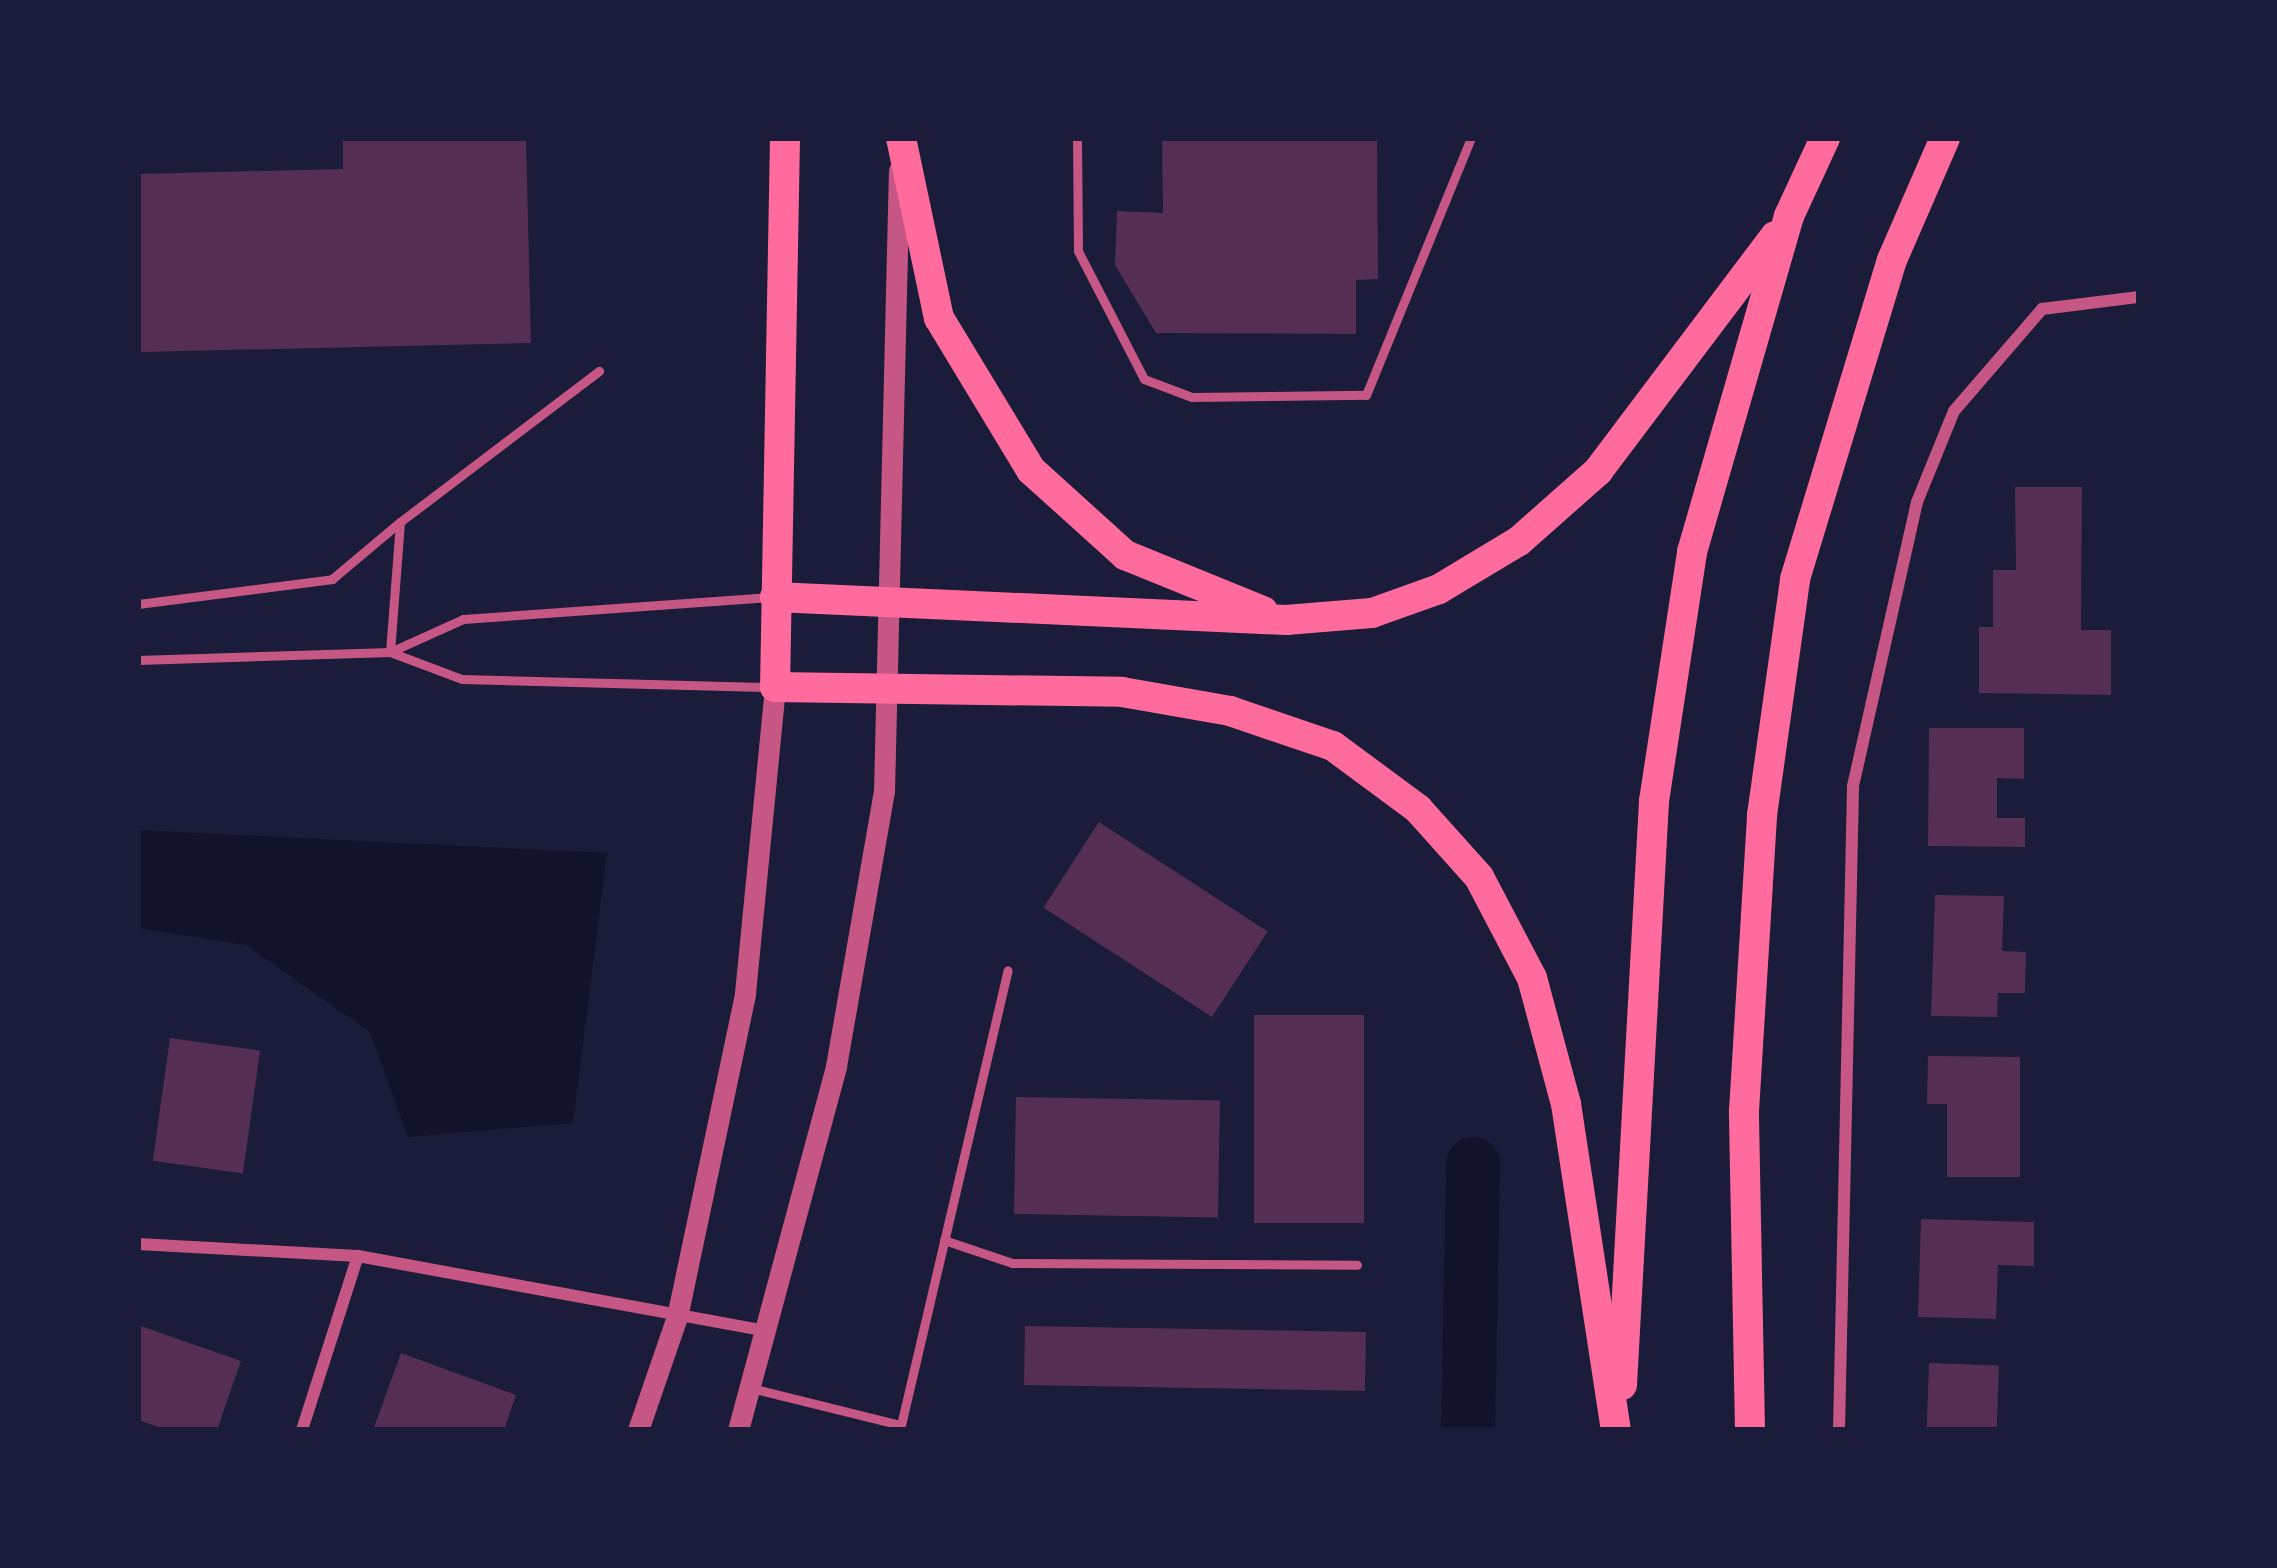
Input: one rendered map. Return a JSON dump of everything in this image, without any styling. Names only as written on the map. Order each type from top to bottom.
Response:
[{"type":"main road","points":[[784,138],[775,687],[1122,692],[1230,711],[1333,746],[1418,809],[1479,877],[1532,978],[1566,1104],[1617,1430]]},
{"type":"main road","points":[[901,138],[939,318],[1031,470],[1125,555],[1286,620]]},
{"type":"main road","points":[[1617,1430],[1654,801],[1692,552],[1790,217],[1825,138]]},
{"type":"main road","points":[[1750,1430],[1744,1111],[1762,815],[1792,603],[1892,260],[1945,138]]},
{"type":"main road","points":[[775,597],[889,597],[1286,620],[1372,613],[1438,589],[1519,541],[1598,471],[1657,401],[1790,217]]},
{"type":"street","points":[[738,1430],[836,1066],[884,791],[901,138]]},
{"type":"street","points":[[1839,1430],[1853,786],[1924,484],[1954,411],[2042,309],[2139,297]]},
{"type":"street","points":[[638,1430],[677,1317],[745,992],[775,687]]},
{"type":"street","points":[[138,1244],[358,1256],[768,1331]]},
{"type":"street","points":[[302,1430],[358,1256]]},
{"type":"lane","points":[[1077,138],[1078,251],[1144,379],[1192,397],[1366,395],[1472,138]]},
{"type":"lane","points":[[138,604],[332,579],[599,371]]},
{"type":"lane","points":[[390,652],[400,522]]},
{"type":"lane","points":[[390,652],[463,619],[775,597]]},
{"type":"lane","points":[[138,660],[390,652],[462,679],[775,687]]},
{"type":"lane","points":[[751,1388],[901,1425],[1008,970]]},
{"type":"lane","points":[[944,1240],[1012,1263],[1357,1265]]},
{"type":"shaded area","points":[[138,830],[607,853],[573,1123],[408,1137],[370,1032],[246,945],[138,928]]},
{"type":"building","points":[[343,138],[526,138],[531,343],[141,352],[138,174],[343,169]]},
{"type":"building","points":[[1162,138],[1377,138],[1378,279],[1356,280],[1356,334],[1156,333],[1115,265],[1117,211],[1163,213]]},
{"type":"building","points":[[2015,487],[2082,487],[2081,630],[2111,630],[2111,695],[1979,693],[1979,627],[1993,627],[1993,570],[2016,570]]},
{"type":"building","points":[[1929,728],[2024,728],[2024,779],[1997,778],[1997,818],[2025,818],[2025,847],[1928,846]]},
{"type":"building","points":[[1099,822],[1268,931],[1212,1017],[1043,908]]},
{"type":"building","points":[[1935,895],[2004,896],[2002,951],[2026,952],[2025,993],[1998,993],[1997,1017],[1931,1016]]},
{"type":"building","points":[[1254,1015],[1364,1015],[1364,1223],[1254,1223]]},
{"type":"building","points":[[170,1038],[260,1051],[243,1173],[153,1161]]},
{"type":"building","points":[[1928,1056],[2020,1057],[2020,1177],[1947,1177],[1947,1104],[1927,1104]]},
{"type":"building","points":[[1016,1097],[1220,1101],[1218,1218],[1014,1214]]},
{"type":"building","points":[[1921,1219],[2034,1222],[2034,1266],[1998,1265],[1996,1319],[1918,1317]]},
{"type":"building","points":[[138,1325],[241,1361],[217,1430],[167,1430],[138,1420]]},
{"type":"building","points":[[1025,1326],[1366,1332],[1365,1391],[1024,1385]]},
{"type":"building","points":[[401,1353],[516,1395],[504,1430],[373,1430]]},
{"type":"building","points":[[1929,1363],[1999,1365],[1997,1430],[1927,1430]]},
{"type":"waterway","points":[[1468,1430],[1473,1164]]}]
